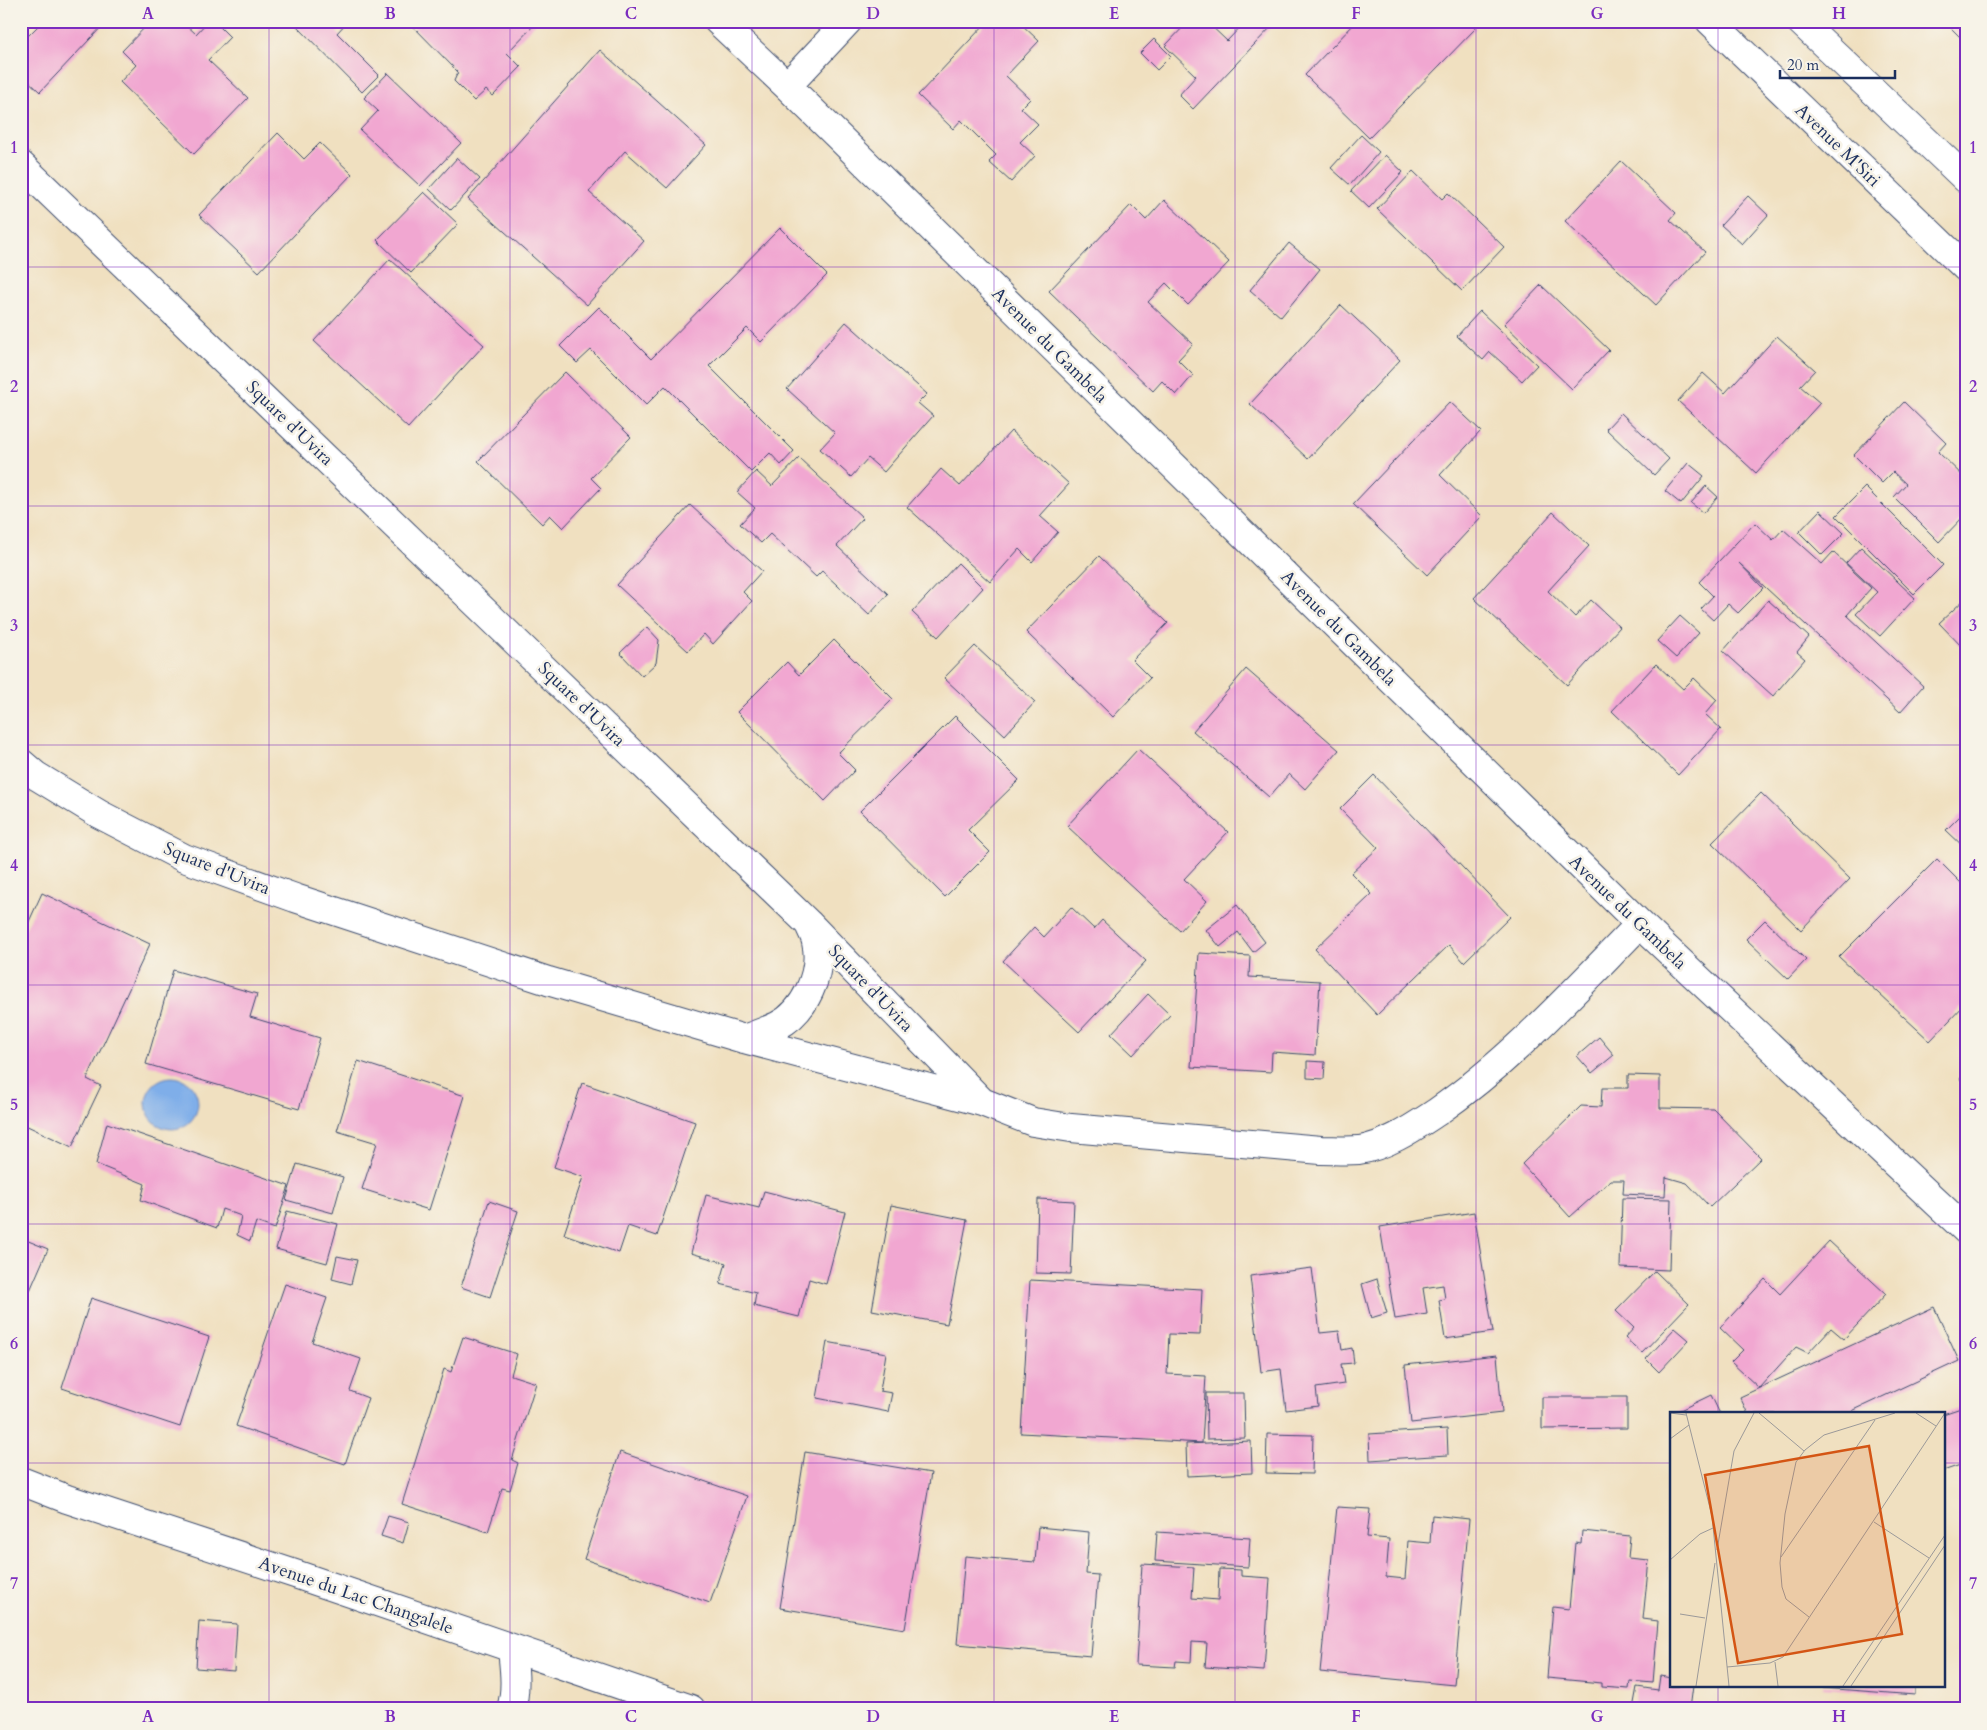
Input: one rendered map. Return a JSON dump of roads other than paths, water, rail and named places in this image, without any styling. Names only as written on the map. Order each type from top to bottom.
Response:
[{"type":"main road","name":"Avenue du Gambela","points":[[718,21],[787,86],[1640,924],[1966,1230]]},
{"type":"main road","points":[[787,86],[848,21]]},
{"type":"main road","name":"Avenue M'Siri","points":[[1710,21],[1966,268]]},
{"type":"main road","points":[[1800,21],[1966,179]]},
{"type":"main road","name":"Square d'Uvira","points":[[21,165],[808,922],[982,1102]]},
{"type":"main road","name":"Square d'Uvira","points":[[21,763],[35,775],[100,814],[184,858],[295,898],[548,981],[744,1039],[982,1102]]},
{"type":"main road","points":[[744,1039],[778,1026],[796,1012],[809,992],[817,965],[816,943],[808,922]]},
{"type":"main road","points":[[982,1102],[1033,1122],[1071,1128],[1286,1148],[1359,1150],[1389,1140],[1417,1126],[1466,1092],[1535,1032],[1640,924]]},
{"type":"main road","name":"Avenue du Lac Changalele","points":[[21,1480],[67,1499],[295,1574],[691,1709]]},
{"type":"main road","points":[[511,1709],[514,1700],[515,1680],[512,1649]]},
{"type":"water","points":[[167,1077],[177,1077],[187,1081],[194,1088],[198,1103],[194,1118],[187,1125],[177,1129],[167,1129],[157,1125],[150,1118],[146,1108],[146,1098],[150,1088],[157,1081]]}]
